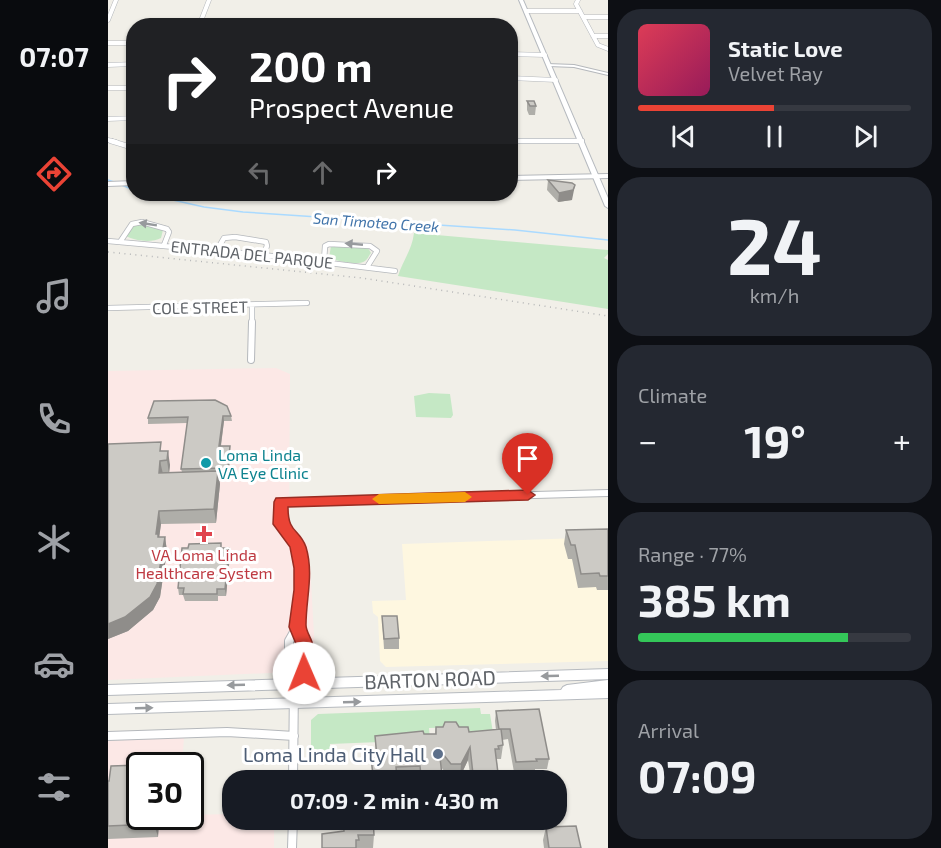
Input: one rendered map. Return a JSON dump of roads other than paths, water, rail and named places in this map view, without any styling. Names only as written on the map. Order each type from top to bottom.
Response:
[{"type":"main road","points":[[521,0],[608,206]]},
{"type":"main road","name":"BARTON ROAD","points":[[108,690],[608,674]]},
{"type":"main road","points":[[541,695],[608,685]]},
{"type":"main road","name":"BARTON ROAD","points":[[108,709],[608,693]]},
{"type":"street","points":[[108,20],[116,0]]},
{"type":"street","points":[[202,18],[209,0]]},
{"type":"street","points":[[578,0],[576,3],[599,46],[608,49]]},
{"type":"street","points":[[526,11],[580,11]]},
{"type":"street","points":[[583,17],[608,17]]},
{"type":"street","points":[[593,36],[608,36]]},
{"type":"street","points":[[108,43],[126,43]]},
{"type":"street","points":[[518,54],[545,55]]},
{"type":"street","points":[[108,65],[126,64]]},
{"type":"street","points":[[549,64],[574,66],[608,74]]},
{"type":"street","points":[[518,78],[556,80]]},
{"type":"street","points":[[108,88],[126,88]]},
{"type":"street","points":[[108,119],[126,118]]},
{"type":"street","points":[[108,140],[126,146]]},
{"type":"street","points":[[518,141],[582,141]]},
{"type":"street","points":[[518,178],[608,176]]},
{"type":"street","points":[[108,184],[126,183]]},
{"type":"street","points":[[120,242],[132,224],[142,222],[167,229],[169,232],[164,245]]},
{"type":"street","points":[[217,250],[224,238],[235,237],[266,242],[267,246],[263,255]]},
{"type":"street","name":"ENTRADA DEL PARQUE","points":[[108,241],[324,261],[395,271]]},
{"type":"street","points":[[324,261],[325,246],[329,244],[370,246],[377,251],[367,267]]},
{"type":"street","name":"COLE STREET","points":[[108,308],[307,303]]},
{"type":"street","points":[[251,360],[252,306]]},
{"type":"street","points":[[293,770],[294,683],[289,674],[289,641],[297,627],[302,590],[302,568],[298,546],[281,524],[281,502],[608,493]]},
{"type":"street","points":[[294,683],[304,673],[304,644],[297,627]]},
{"type":"street","points":[[108,736],[227,732],[294,736]]},
{"type":"street","points":[[292,848],[293,830]]},
{"type":"waterway","name":"San Timoteo Creek","points":[[108,180],[114,182]]},
{"type":"waterway","name":"San Timoteo Creek","points":[[119,184],[126,187]]},
{"type":"waterway","name":"San Timoteo Creek","points":[[177,201],[243,212],[515,230],[608,240]]},
{"type":"railway","points":[[108,252],[362,278],[608,316]]},
{"type":"place","name":"Loma Linda VA Eye Clinic","points":[[206,463]]},
{"type":"place","name":"VA Loma Linda Healthcare System","points":[[204,534]]},
{"type":"place","name":"Loma Linda City Hall","points":[[438,754]]}]
